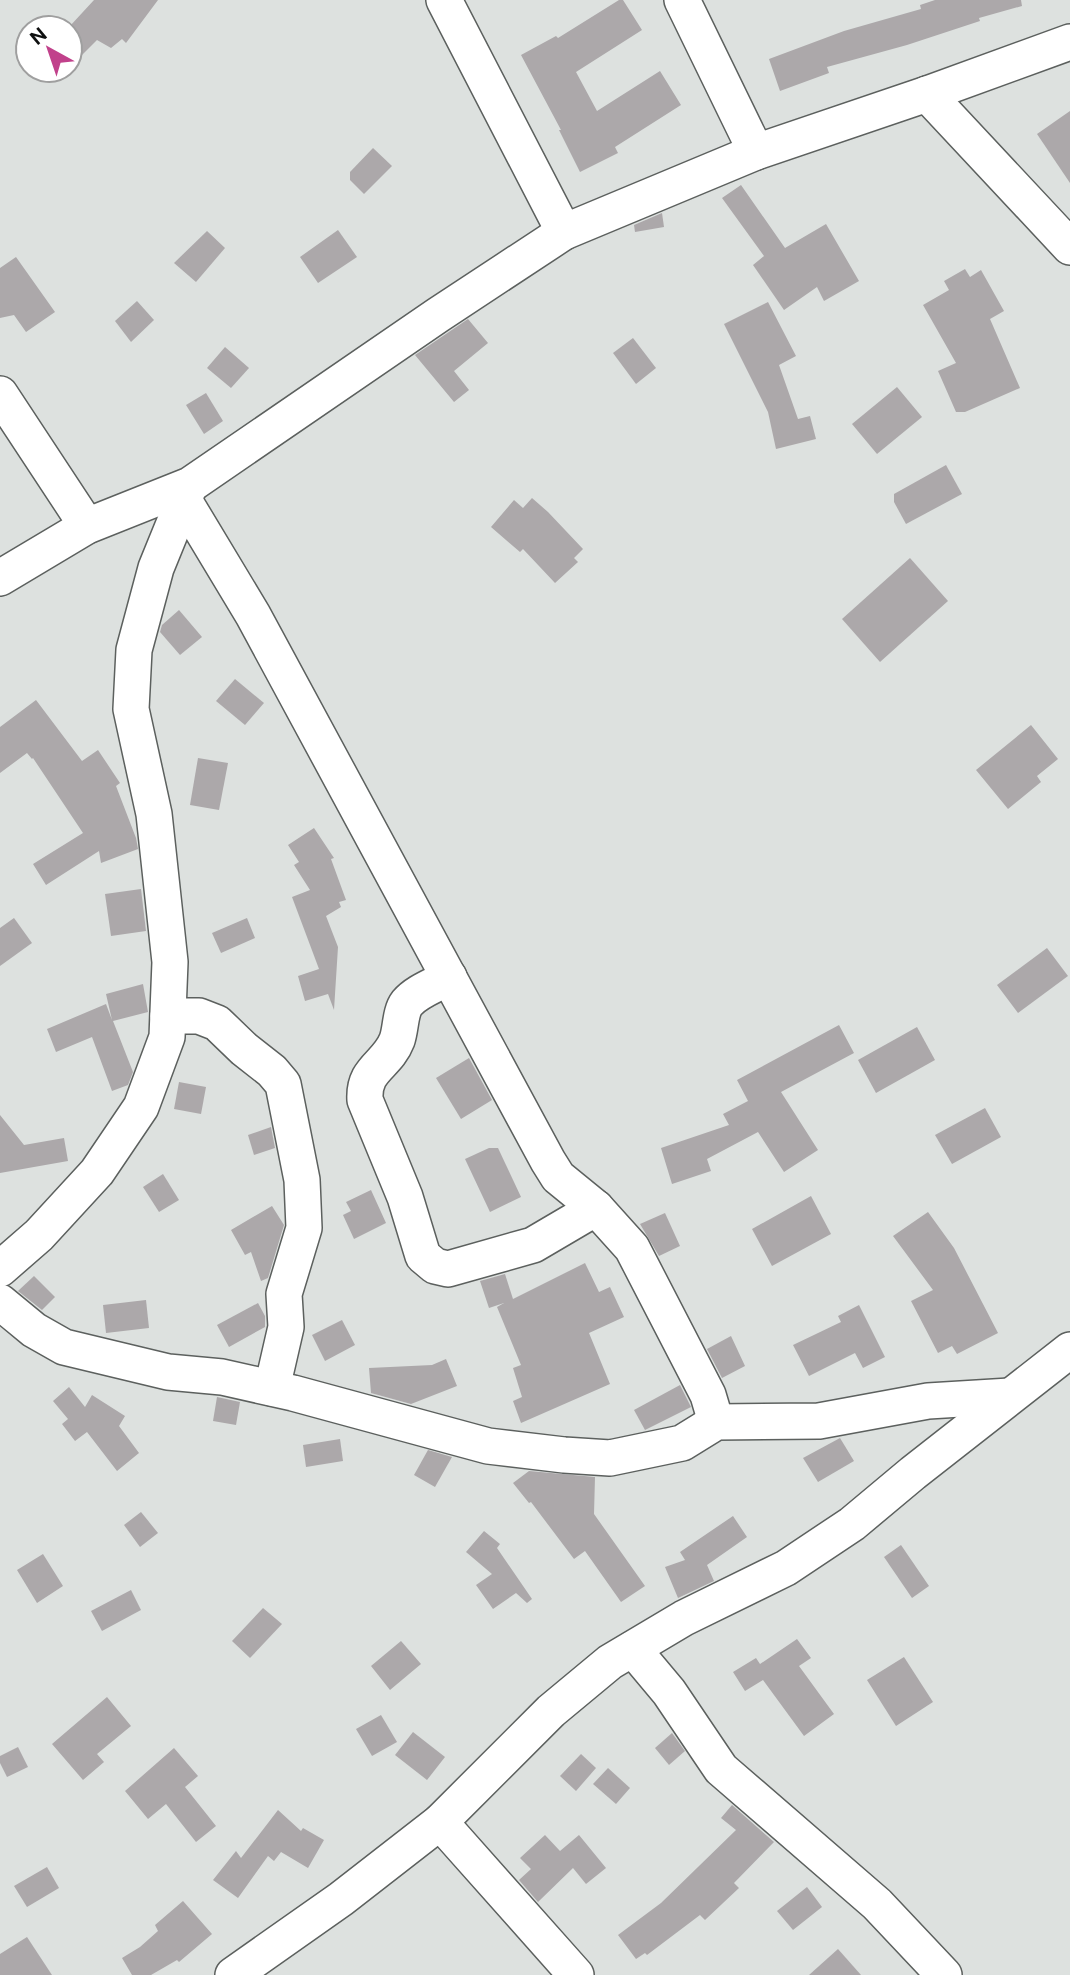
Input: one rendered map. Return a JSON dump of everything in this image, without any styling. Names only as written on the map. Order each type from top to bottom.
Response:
[{"type":"street","points":[[444,0],[564,232]]},
{"type":"street","points":[[682,0],[756,152]]},
{"type":"street","points":[[0,578],[87,526],[187,493],[438,315],[564,232],[756,152],[1070,42]]},
{"type":"street","points":[[927,94],[1070,247]]},
{"type":"street","points":[[0,394],[87,526]]},
{"type":"street","points":[[187,493],[558,1177],[596,1208],[632,1248],[708,1395],[716,1422]]},
{"type":"street","points":[[0,1269],[39,1235],[97,1172],[141,1107],[167,1037],[170,962],[154,814],[131,709],[134,650],[156,568],[187,493]]},
{"type":"street","points":[[449,977],[405,1005],[396,1042],[369,1075],[364,1086],[365,1100],[405,1197],[423,1256],[435,1266],[447,1269],[533,1245],[596,1208]]},
{"type":"street","points":[[168,1016],[199,1016],[217,1023],[283,1084],[302,1180],[304,1228],[284,1294],[286,1327],[272,1388]]},
{"type":"street","points":[[0,1302],[34,1330],[64,1347],[168,1372],[222,1377],[272,1388],[488,1446],[564,1455],[610,1458],[682,1443],[716,1422],[820,1421],[928,1401],[1010,1396]]},
{"type":"street","points":[[233,1975],[341,1899],[440,1822],[551,1711],[610,1662],[684,1618],[786,1568],[852,1524],[1070,1350]]},
{"type":"street","points":[[633,1649],[669,1692],[720,1769],[877,1904],[944,1975]]},
{"type":"street","points":[[440,1822],[576,1975]]},
{"type":"building","points":[[94,0],[158,0],[126,43],[122,39],[111,48],[97,40],[84,53],[84,14],[81,14]]},
{"type":"building","points":[[623,0],[642,30],[576,72],[597,111],[660,71],[681,105],[615,147],[618,153],[580,172],[521,55],[556,36],[558,38]]},
{"type":"building","points":[[935,0],[1021,0],[1022,6],[979,18],[980,21],[907,45],[827,67],[829,73],[780,91],[769,59],[844,31],[921,9],[920,5]]},
{"type":"building","points":[[1070,111],[1070,183],[1037,134]]},
{"type":"building","points":[[373,148],[392,166],[364,194],[350,180],[350,172]]},
{"type":"building","points":[[741,185],[785,248],[826,224],[859,281],[824,301],[817,287],[784,310],[753,265],[764,256],[722,198]]},
{"type":"building","points":[[662,213],[664,227],[635,232],[634,225]]},
{"type":"building","points":[[338,230],[357,257],[318,283],[300,257]]},
{"type":"building","points":[[207,231],[225,248],[196,282],[174,263]]},
{"type":"building","points":[[16,257],[55,312],[26,332],[14,315],[0,318],[0,268]]},
{"type":"building","points":[[965,269],[970,277],[981,270],[1004,311],[990,319],[1020,388],[965,412],[956,412],[938,371],[956,363],[923,305],[949,290],[944,281]]},
{"type":"building","points":[[137,301],[154,320],[131,342],[115,321]]},
{"type":"building","points":[[768,302],[796,356],[779,365],[798,419],[810,416],[816,439],[776,449],[768,412],[724,324]]},
{"type":"building","points":[[468,319],[488,343],[454,371],[469,390],[454,402],[415,355]]},
{"type":"building","points":[[633,338],[656,368],[636,384],[613,353]]},
{"type":"building","points":[[225,347],[249,368],[231,388],[207,368]]},
{"type":"building","points":[[897,387],[922,417],[877,454],[852,424]]},
{"type":"building","points":[[206,393],[223,421],[204,434],[186,405]]},
{"type":"building","points":[[946,465],[962,494],[906,524],[894,502],[894,494]]},
{"type":"building","points":[[532,498],[583,549],[574,558],[578,562],[555,583],[523,549],[520,552],[491,527],[514,500],[523,508]]},
{"type":"building","points":[[910,558],[948,601],[880,662],[842,619]]},
{"type":"building","points":[[179,610],[202,637],[180,655],[160,632],[162,625]]},
{"type":"building","points":[[235,679],[264,703],[245,725],[216,701]]},
{"type":"building","points":[[36,700],[82,761],[98,750],[120,783],[116,786],[138,849],[101,863],[99,851],[46,885],[33,864],[83,833],[27,753],[0,773],[0,727]]},
{"type":"building","points":[[1031,725],[1058,759],[1037,776],[1041,782],[1008,809],[976,770]]},
{"type":"building","points":[[198,758],[228,763],[219,810],[190,805]]},
{"type":"building","points":[[314,828],[334,858],[331,859],[346,900],[339,902],[341,907],[326,916],[338,947],[334,1010],[328,994],[305,1001],[298,976],[319,969],[292,897],[310,890],[294,865],[299,862],[288,845]]},
{"type":"building","points":[[141,889],[146,931],[111,936],[105,894]]},
{"type":"building","points":[[14,918],[32,943],[0,966],[0,928]]},
{"type":"building","points":[[247,918],[255,938],[221,953],[212,933]]},
{"type":"building","points":[[1047,948],[1068,976],[1018,1013],[997,985]]},
{"type":"building","points":[[143,984],[148,1012],[113,1021],[133,1072],[128,1085],[112,1091],[92,1037],[56,1052],[47,1029],[106,1004],[112,1020],[106,994]]},
{"type":"building","points":[[839,1025],[854,1053],[781,1092],[818,1150],[784,1172],[758,1132],[707,1159],[711,1171],[672,1184],[661,1148],[729,1125],[723,1114],[748,1101],[737,1080]]},
{"type":"building","points":[[917,1027],[935,1060],[876,1093],[858,1060]]},
{"type":"building","points":[[469,1058],[492,1100],[461,1119],[436,1078]]},
{"type":"building","points":[[179,1082],[206,1087],[201,1114],[174,1109]]},
{"type":"building","points":[[985,1108],[1001,1137],[952,1164],[935,1135]]},
{"type":"building","points":[[0,1115],[24,1145],[64,1138],[68,1161],[0,1173]]},
{"type":"building","points":[[271,1127],[275,1148],[254,1155],[248,1135]]},
{"type":"building","points":[[489,1148],[498,1148],[521,1197],[490,1212],[465,1159]]},
{"type":"building","points":[[163,1174],[179,1200],[159,1212],[143,1187]]},
{"type":"building","points":[[371,1190],[386,1223],[354,1239],[343,1215],[351,1211],[346,1202]]},
{"type":"building","points":[[811,1196],[831,1234],[772,1266],[752,1229]]},
{"type":"building","points":[[272,1206],[284,1225],[268,1278],[261,1281],[251,1252],[245,1255],[231,1230]]},
{"type":"building","points":[[928,1212],[954,1248],[998,1333],[957,1354],[952,1346],[938,1353],[911,1301],[933,1290],[893,1236]]},
{"type":"building","points":[[665,1213],[680,1246],[659,1256],[640,1224]]},
{"type":"building","points":[[585,1263],[599,1292],[610,1287],[624,1317],[589,1333],[610,1384],[521,1423],[513,1401],[522,1397],[513,1368],[521,1365],[497,1307],[504,1303],[489,1308],[480,1281],[505,1274],[513,1299]]},
{"type":"building","points":[[34,1276],[55,1297],[42,1310],[18,1291]]},
{"type":"building","points":[[146,1300],[149,1328],[106,1333],[103,1305]]},
{"type":"building","points":[[258,1303],[265,1316],[265,1327],[229,1347],[217,1325]]},
{"type":"building","points":[[859,1305],[885,1357],[863,1368],[855,1353],[809,1376],[793,1345],[841,1322],[838,1316]]},
{"type":"building","points":[[342,1320],[355,1345],[325,1361],[312,1335]]},
{"type":"building","points":[[731,1336],[745,1366],[722,1378],[707,1349]]},
{"type":"building","points":[[446,1359],[457,1386],[411,1404],[371,1393],[369,1368],[432,1365]]},
{"type":"building","points":[[680,1385],[691,1407],[645,1430],[634,1410]]},
{"type":"building","points":[[69,1387],[85,1407],[92,1395],[125,1416],[119,1426],[139,1453],[117,1471],[87,1432],[75,1441],[62,1424],[68,1419],[53,1401]]},
{"type":"building","points":[[217,1397],[240,1402],[236,1425],[213,1421]]},
{"type":"building","points":[[840,1438],[854,1461],[818,1482],[803,1458]]},
{"type":"building","points":[[340,1439],[343,1461],[306,1467],[303,1445]]},
{"type":"building","points":[[428,1450],[452,1457],[435,1487],[414,1475]]},
{"type":"building","points":[[529,1471],[595,1477],[594,1514],[645,1586],[621,1602],[585,1551],[574,1559],[531,1502],[529,1503],[513,1483]]},
{"type":"building","points":[[141,1512],[158,1533],[140,1547],[124,1525]]},
{"type":"building","points":[[733,1516],[747,1537],[707,1565],[714,1581],[678,1598],[665,1567],[685,1560],[680,1552]]},
{"type":"building","points":[[484,1531],[500,1544],[497,1548],[532,1599],[527,1603],[516,1593],[493,1609],[476,1585],[492,1574],[466,1552]]},
{"type":"building","points":[[901,1545],[929,1586],[912,1598],[884,1557]]},
{"type":"building","points":[[43,1554],[63,1586],[37,1603],[17,1570]]},
{"type":"building","points":[[131,1590],[141,1610],[102,1631],[91,1611]]},
{"type":"building","points":[[263,1608],[282,1624],[250,1658],[232,1641]]},
{"type":"building","points":[[797,1639],[811,1658],[799,1666],[834,1714],[804,1736],[763,1680],[745,1691],[733,1672],[756,1658],[760,1664]]},
{"type":"building","points":[[401,1641],[421,1664],[390,1690],[371,1666]]},
{"type":"building","points":[[904,1657],[933,1702],[896,1726],[867,1680]]},
{"type":"building","points":[[107,1697],[131,1726],[97,1754],[104,1762],[83,1780],[52,1744]]},
{"type":"building","points":[[381,1715],[397,1742],[372,1756],[356,1729]]},
{"type":"building","points":[[413,1732],[445,1757],[427,1780],[395,1755]]},
{"type":"building","points":[[672,1733],[685,1751],[669,1765],[655,1748]]},
{"type":"building","points":[[18,1747],[28,1767],[7,1777],[0,1763],[0,1756]]},
{"type":"building","points":[[174,1748],[198,1776],[185,1787],[216,1826],[196,1842],[166,1804],[148,1819],[125,1791]]},
{"type":"building","points":[[581,1754],[596,1768],[576,1791],[560,1776]]},
{"type":"building","points":[[608,1768],[630,1788],[616,1804],[593,1784]]},
{"type":"building","points":[[732,1805],[774,1842],[734,1883],[739,1888],[705,1920],[700,1915],[647,1955],[645,1953],[636,1959],[618,1935],[661,1903],[736,1830],[721,1818]]},
{"type":"building","points":[[278,1810],[301,1831],[303,1828],[324,1840],[308,1868],[281,1852],[274,1861],[268,1856],[238,1898],[213,1880],[236,1851],[241,1858]]},
{"type":"building","points":[[545,1835],[560,1851],[579,1835],[606,1868],[586,1884],[573,1868],[538,1902],[519,1880],[531,1869],[520,1858]]},
{"type":"building","points":[[47,1867],[59,1888],[27,1907],[14,1886]]},
{"type":"building","points":[[807,1887],[822,1907],[793,1930],[777,1911]]},
{"type":"building","points":[[183,1901],[212,1934],[179,1962],[177,1960],[151,1975],[132,1975],[122,1958],[158,1931],[155,1925]]},
{"type":"building","points":[[27,1937],[52,1975],[0,1975],[0,1954]]},
{"type":"building","points":[[838,1949],[861,1975],[809,1975]]}]
